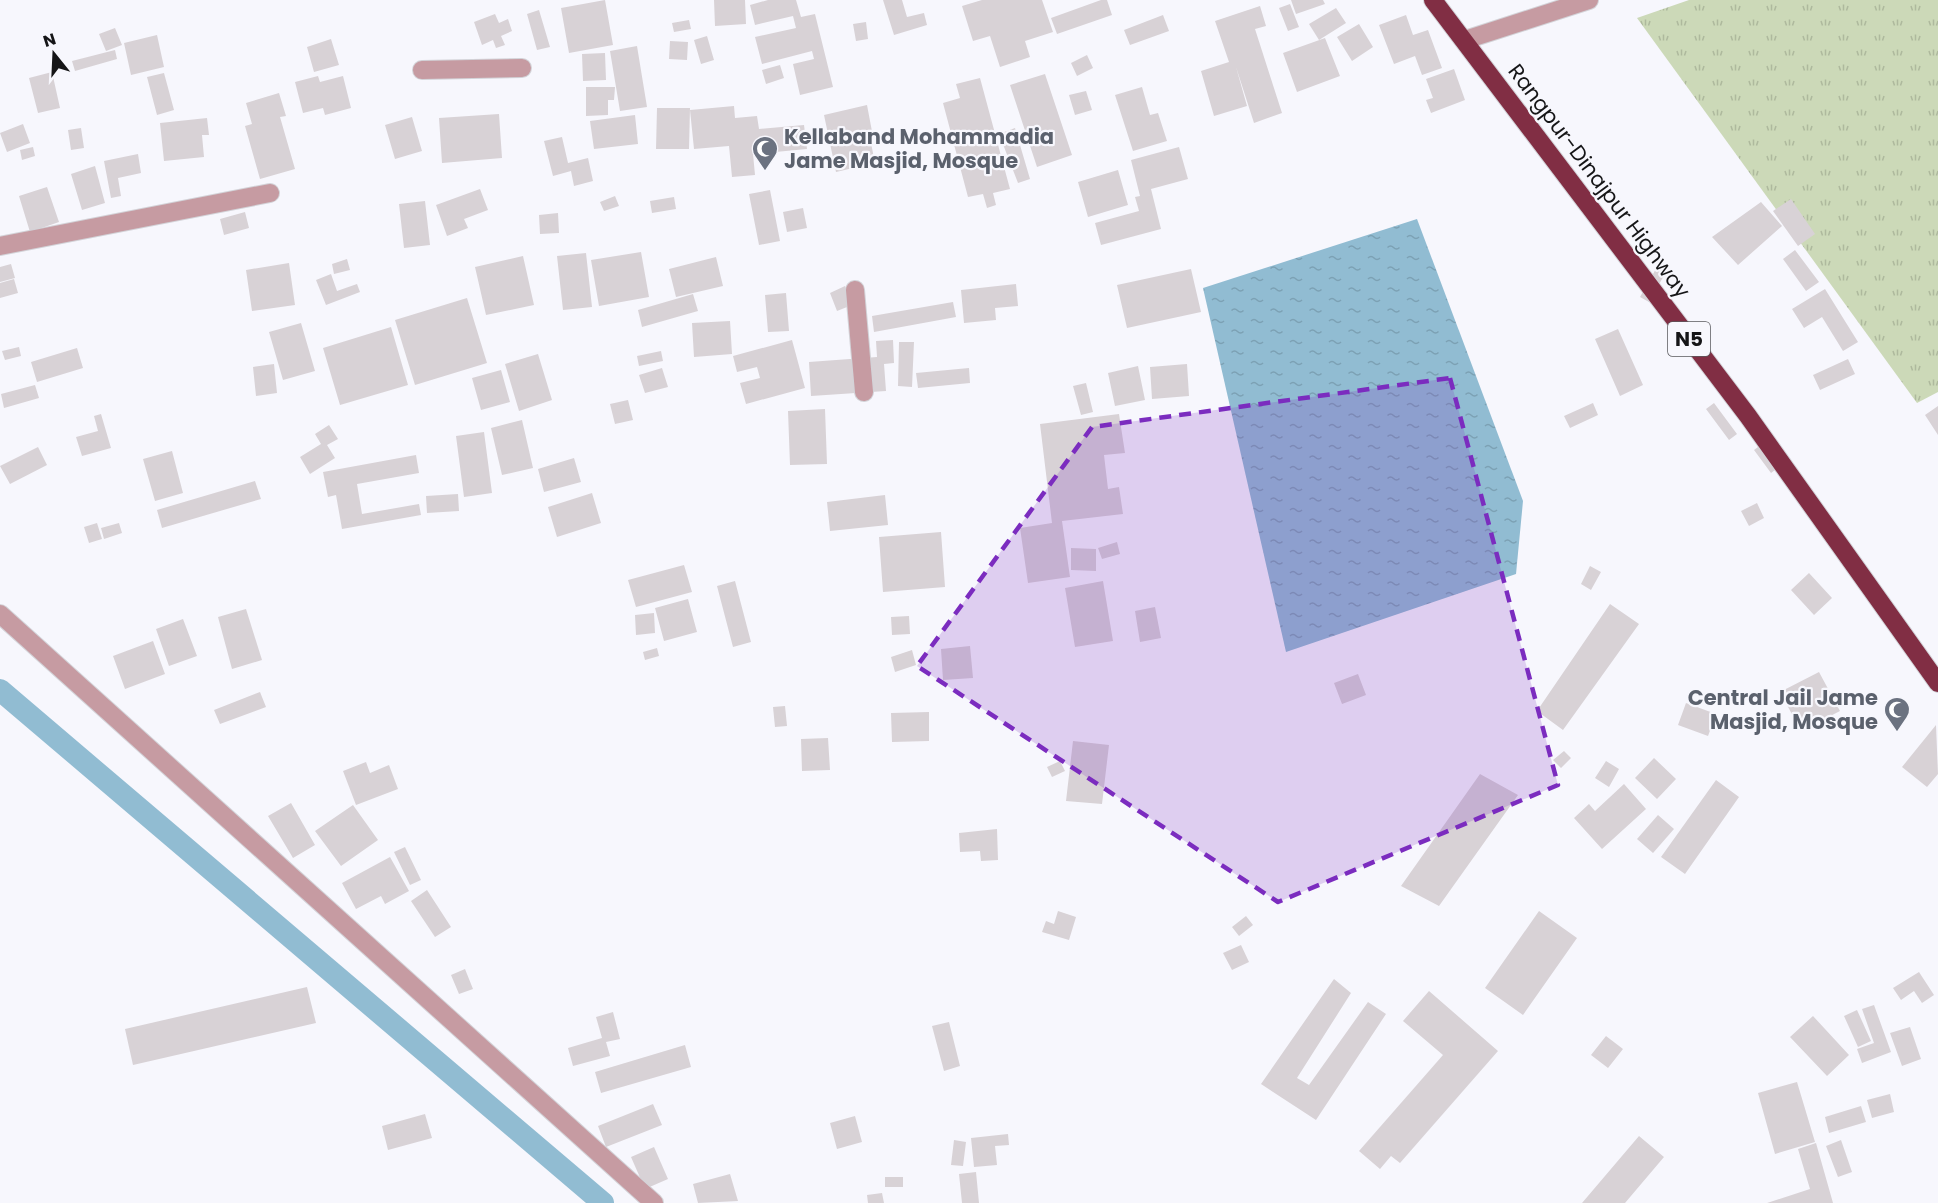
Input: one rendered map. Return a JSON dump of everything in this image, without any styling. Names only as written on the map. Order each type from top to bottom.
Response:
[{"type":"highway","name":"Rangpur-Dinajpur Highway","points":[[1433,0],[1748,416],[1938,683]]},
{"type":"street","points":[[1465,40],[1589,0]]},
{"type":"street","points":[[422,70],[522,68]]},
{"type":"street","points":[[0,246],[270,193]]},
{"type":"street","points":[[855,290],[864,392]]},
{"type":"street","points":[[0,614],[654,1203]]},
{"type":"highlighted area","points":[[1450,378],[1558,785],[1278,902],[917,666],[1092,427]]},
{"type":"green space","points":[[1689,0],[1938,0],[1938,392],[1917,403],[1637,18]]},
{"type":"water","points":[[1417,219],[1523,501],[1516,574],[1286,652],[1203,288]]},
{"type":"building","points":[[605,0],[613,45],[569,53],[561,8]]},
{"type":"building","points":[[714,0],[745,0],[746,24],[715,26]]},
{"type":"building","points":[[768,0],[796,0],[801,17],[815,14],[833,87],[800,95],[793,64],[814,59],[812,51],[762,64],[755,37],[796,28],[793,16],[755,25],[750,5]]},
{"type":"building","points":[[883,0],[902,0],[907,17],[924,13],[927,25],[894,35]]},
{"type":"building","points":[[982,0],[1042,0],[1053,32],[1025,41],[1030,57],[1000,67],[990,36],[973,41],[962,6]]},
{"type":"building","points":[[1101,0],[1107,0],[1112,15],[1057,34],[1051,18]]},
{"type":"building","points":[[1291,0],[1323,0],[1325,4],[1296,14]]},
{"type":"building","points":[[1290,4],[1299,27],[1288,31],[1279,8]]},
{"type":"building","points":[[1260,6],[1266,26],[1255,29],[1282,113],[1254,123],[1236,67],[1247,106],[1214,116],[1201,71],[1229,62],[1215,21]]},
{"type":"building","points":[[1336,8],[1346,23],[1319,40],[1309,24]]},
{"type":"building","points":[[539,10],[550,47],[537,50],[527,14]]},
{"type":"building","points":[[495,14],[499,23],[508,19],[512,31],[501,36],[505,45],[496,48],[493,40],[482,45],[474,22]]},
{"type":"building","points":[[1163,15],[1169,31],[1130,45],[1124,30]]},
{"type":"building","points":[[1406,15],[1413,35],[1428,30],[1442,68],[1422,75],[1415,56],[1394,64],[1379,25]]},
{"type":"building","points":[[689,20],[691,29],[674,32],[672,23]]},
{"type":"building","points":[[866,22],[868,39],[856,41],[853,24]]},
{"type":"building","points":[[1359,24],[1373,47],[1352,61],[1337,37]]},
{"type":"building","points":[[115,28],[122,45],[106,51],[99,34]]},
{"type":"building","points":[[157,35],[164,67],[131,75],[124,43]]},
{"type":"building","points":[[707,36],[714,60],[701,64],[694,40]]},
{"type":"building","points":[[1325,38],[1340,76],[1297,92],[1283,53]]},
{"type":"building","points":[[331,39],[339,65],[314,72],[307,47]]},
{"type":"building","points":[[670,41],[688,42],[687,60],[669,59]]},
{"type":"building","points":[[637,46],[647,107],[620,111],[610,51]]},
{"type":"building","points":[[115,50],[117,59],[75,71],[72,61]]},
{"type":"building","points":[[605,53],[606,80],[583,81],[582,54]]},
{"type":"building","points":[[1087,55],[1093,68],[1077,76],[1071,63]]},
{"type":"building","points":[[780,65],[784,78],[766,84],[762,70]]},
{"type":"building","points":[[1454,69],[1465,100],[1431,113],[1426,100],[1433,98],[1426,79]]},
{"type":"building","points":[[52,72],[60,108],[38,113],[29,78]]},
{"type":"building","points":[[164,73],[174,110],[157,115],[147,77]]},
{"type":"building","points":[[1045,74],[1072,155],[1037,167],[1010,85]]},
{"type":"building","points":[[318,76],[320,82],[343,76],[351,108],[325,115],[323,108],[303,113],[295,82]]},
{"type":"building","points":[[980,78],[1010,189],[993,193],[996,205],[987,208],[983,194],[968,197],[943,103],[960,98],[956,84]]},
{"type":"building","points":[[586,87],[615,87],[614,100],[608,100],[608,115],[586,116]]},
{"type":"building","points":[[1142,87],[1150,115],[1158,113],[1167,141],[1133,151],[1115,95]]},
{"type":"building","points":[[1086,91],[1092,110],[1075,115],[1069,95]]},
{"type":"building","points":[[279,93],[286,116],[280,117],[295,169],[260,179],[245,126],[252,124],[246,103]]},
{"type":"building","points":[[867,105],[874,142],[871,143],[875,163],[836,172],[824,115]]},
{"type":"building","points":[[734,106],[735,118],[757,116],[759,129],[804,125],[807,149],[753,154],[755,175],[732,177],[729,146],[694,149],[690,110]]},
{"type":"building","points":[[657,108],[690,108],[689,149],[656,149]]},
{"type":"building","points":[[499,114],[502,158],[442,163],[439,118]]},
{"type":"building","points":[[635,115],[638,144],[594,149],[590,121]]},
{"type":"building","points":[[412,117],[422,151],[395,159],[385,125]]},
{"type":"building","points":[[207,118],[209,135],[202,135],[204,157],[164,161],[160,123]]},
{"type":"building","points":[[23,124],[30,143],[7,152],[0,133]]},
{"type":"building","points":[[81,128],[84,148],[71,150],[68,130]]},
{"type":"building","points":[[1015,128],[1030,179],[1018,183],[999,134]]},
{"type":"building","points":[[562,137],[568,163],[588,158],[593,181],[574,186],[571,171],[553,176],[544,141]]},
{"type":"building","points":[[33,147],[35,156],[22,160],[20,150]]},
{"type":"building","points":[[1179,147],[1188,179],[1151,189],[1161,229],[1101,245],[1095,223],[1139,211],[1135,197],[1140,196],[1131,160]]},
{"type":"building","points":[[138,154],[141,173],[118,178],[121,196],[111,198],[104,161]]},
{"type":"building","points":[[95,166],[105,203],[82,210],[71,174]]},
{"type":"building","points":[[1118,170],[1128,205],[1088,217],[1078,182]]},
{"type":"building","points":[[47,187],[59,222],[30,232],[19,196]]},
{"type":"building","points":[[480,189],[488,210],[464,219],[468,228],[447,236],[436,205]]},
{"type":"building","points":[[770,190],[780,241],[759,245],[749,194]]},
{"type":"building","points":[[615,196],[619,206],[604,211],[600,202]]},
{"type":"building","points":[[674,197],[676,209],[652,213],[650,201]]},
{"type":"building","points":[[1791,199],[1815,234],[1798,246],[1773,211]]},
{"type":"building","points":[[425,201],[430,245],[404,248],[399,204]]},
{"type":"building","points":[[1761,202],[1782,226],[1738,265],[1712,237]]},
{"type":"building","points":[[803,208],[807,228],[787,232],[783,212]]},
{"type":"building","points":[[245,212],[249,228],[224,235],[220,219]]},
{"type":"building","points":[[558,213],[559,233],[540,234],[539,215]]},
{"type":"building","points":[[1795,250],[1819,282],[1806,291],[1783,259]]},
{"type":"building","points":[[641,252],[649,297],[599,306],[591,260]]},
{"type":"building","points":[[586,253],[592,307],[563,310],[557,256]]},
{"type":"building","points":[[523,256],[534,305],[486,315],[475,267]]},
{"type":"building","points":[[716,257],[723,286],[676,297],[669,269]]},
{"type":"building","points":[[347,259],[350,270],[334,274],[332,264]]},
{"type":"building","points":[[289,263],[295,305],[252,311],[246,270]]},
{"type":"building","points":[[11,264],[15,278],[0,282],[0,267]]},
{"type":"building","points":[[1657,267],[1666,272],[1649,302],[1640,297]]},
{"type":"building","points":[[1191,269],[1201,312],[1127,328],[1117,285]]},
{"type":"building","points":[[331,274],[337,291],[357,284],[360,292],[326,305],[316,280]]},
{"type":"building","points":[[14,279],[18,293],[0,298],[0,283]]},
{"type":"building","points":[[1016,284],[1018,306],[995,308],[996,320],[964,323],[961,290]]},
{"type":"building","points":[[845,286],[852,305],[837,311],[830,293]]},
{"type":"building","points":[[1825,289],[1858,342],[1843,351],[1822,317],[1804,328],[1792,309]]},
{"type":"building","points":[[786,293],[789,331],[768,332],[765,295]]},
{"type":"building","points":[[693,294],[698,311],[642,327],[638,310]]},
{"type":"building","points":[[467,298],[487,363],[415,385],[395,320]]},
{"type":"building","points":[[953,302],[956,317],[874,332],[872,316]]},
{"type":"building","points":[[730,321],[732,354],[694,357],[692,323]]},
{"type":"building","points":[[301,323],[315,371],[283,380],[269,332]]},
{"type":"building","points":[[391,327],[408,385],[340,405],[323,348]]},
{"type":"building","points":[[1618,329],[1643,385],[1620,396],[1595,339]]},
{"type":"building","points":[[792,340],[805,388],[746,404],[740,383],[760,378],[757,367],[737,372],[733,356]]},
{"type":"building","points":[[893,340],[894,363],[884,364],[886,391],[811,396],[809,362],[877,357],[876,341]]},
{"type":"building","points":[[899,342],[914,342],[912,387],[898,386]]},
{"type":"building","points":[[19,347],[21,356],[5,360],[2,351]]},
{"type":"building","points":[[77,348],[83,368],[37,382],[31,362]]},
{"type":"building","points":[[661,351],[663,361],[639,366],[637,356]]},
{"type":"building","points":[[538,354],[552,400],[519,411],[505,364]]},
{"type":"building","points":[[1848,359],[1855,374],[1820,390],[1813,375]]},
{"type":"building","points":[[274,364],[277,393],[256,396],[253,367]]},
{"type":"building","points":[[1187,364],[1189,396],[1152,399],[1150,367]]},
{"type":"building","points":[[1138,366],[1145,400],[1115,406],[1108,373]]},
{"type":"building","points":[[662,368],[668,387],[645,393],[639,375]]},
{"type":"building","points":[[969,368],[970,383],[918,388],[916,373]]},
{"type":"building","points":[[501,370],[510,402],[481,410],[472,378]]},
{"type":"building","points":[[1086,383],[1093,412],[1081,415],[1073,386]]},
{"type":"building","points":[[35,385],[39,398],[4,408],[1,394]]},
{"type":"building","points":[[628,400],[633,420],[615,424],[610,404]]},
{"type":"building","points":[[1593,403],[1598,415],[1570,428],[1564,416]]},
{"type":"building","points":[[1714,403],[1737,434],[1729,440],[1706,409]]},
{"type":"building","points":[[1938,406],[1938,435],[1925,415]]},
{"type":"building","points":[[825,409],[827,464],[790,465],[788,411]]},
{"type":"building","points":[[101,414],[111,448],[82,456],[76,437],[98,431],[94,416]]},
{"type":"building","points":[[1119,414],[1125,453],[1104,455],[1108,489],[1119,487],[1123,514],[1062,521],[1070,577],[1028,583],[1020,528],[1052,523],[1040,424]]},
{"type":"building","points":[[522,420],[533,468],[502,475],[491,428]]},
{"type":"building","points":[[329,425],[338,439],[327,445],[335,458],[310,474],[300,457],[321,444],[315,434]]},
{"type":"building","points":[[484,432],[492,493],[464,497],[456,436]]},
{"type":"building","points":[[1762,444],[1779,467],[1771,473],[1754,450]]},
{"type":"building","points":[[38,447],[47,465],[10,484],[0,466]]},
{"type":"building","points":[[172,451],[183,493],[155,501],[143,459]]},
{"type":"building","points":[[416,455],[419,473],[357,484],[362,514],[419,504],[421,515],[342,529],[336,495],[328,497],[323,472]]},
{"type":"building","points":[[574,458],[581,482],[544,492],[538,469]]},
{"type":"building","points":[[255,481],[261,499],[162,528],[157,510]]},
{"type":"building","points":[[592,493],[601,523],[557,537],[548,507]]},
{"type":"building","points":[[458,494],[459,511],[427,513],[426,496]]},
{"type":"building","points":[[885,495],[888,525],[830,531],[827,502]]},
{"type":"building","points":[[1757,503],[1764,518],[1749,526],[1741,511]]},
{"type":"building","points":[[97,523],[102,539],[89,543],[84,527]]},
{"type":"building","points":[[119,523],[122,533],[104,539],[101,528]]},
{"type":"building","points":[[941,532],[945,587],[883,592],[879,537]]},
{"type":"building","points":[[1117,542],[1120,554],[1102,559],[1098,548]]},
{"type":"building","points":[[1071,548],[1096,549],[1096,571],[1071,570]]},
{"type":"building","points":[[684,565],[692,592],[636,607],[628,580]]},
{"type":"building","points":[[1590,566],[1601,572],[1591,590],[1581,584]]},
{"type":"building","points":[[1809,573],[1832,598],[1814,615],[1791,590]]},
{"type":"building","points":[[735,581],[751,642],[733,647],[717,586]]},
{"type":"building","points":[[1103,581],[1113,641],[1075,647],[1065,588]]},
{"type":"building","points":[[688,599],[697,632],[664,641],[655,608]]},
{"type":"building","points":[[1610,604],[1639,624],[1563,730],[1537,711]]},
{"type":"building","points":[[1155,607],[1161,638],[1140,642],[1135,611]]},
{"type":"building","points":[[246,609],[262,660],[232,669],[218,617]]},
{"type":"building","points":[[654,613],[655,633],[636,635],[635,615]]},
{"type":"building","points":[[909,616],[910,634],[892,635],[891,617]]},
{"type":"building","points":[[183,619],[197,656],[169,666],[156,629]]},
{"type":"building","points":[[153,641],[165,674],[125,689],[113,656]]},
{"type":"building","points":[[970,646],[973,678],[943,680],[941,649]]},
{"type":"building","points":[[657,648],[659,656],[645,660],[643,652]]},
{"type":"building","points":[[912,650],[916,665],[895,672],[891,657]]},
{"type":"building","points":[[1819,672],[1840,711],[1801,731],[1780,692]]},
{"type":"building","points":[[1358,674],[1366,695],[1342,704],[1334,683]]},
{"type":"building","points":[[260,692],[266,707],[220,724],[214,710]]},
{"type":"building","points":[[1686,703],[1716,714],[1708,736],[1678,725]]},
{"type":"building","points":[[785,706],[787,726],[775,727],[773,707]]},
{"type":"building","points":[[929,712],[929,741],[892,742],[891,713]]},
{"type":"building","points":[[1936,725],[1938,774],[1927,787],[1902,767]]},
{"type":"building","points":[[828,738],[830,770],[802,771],[801,739]]},
{"type":"building","points":[[1073,741],[1109,745],[1102,804],[1066,801]]},
{"type":"building","points":[[1564,751],[1571,758],[1561,768],[1553,760]]},
{"type":"building","points":[[1654,758],[1676,779],[1657,799],[1635,778]]},
{"type":"building","points":[[1060,761],[1065,771],[1052,777],[1047,767]]},
{"type":"building","points":[[1606,761],[1619,769],[1609,787],[1595,778]]},
{"type":"building","points":[[366,762],[370,773],[389,765],[398,789],[356,805],[343,771]]},
{"type":"building","points":[[1480,774],[1518,795],[1439,906],[1401,886]]},
{"type":"building","points":[[1716,780],[1739,797],[1685,874],[1661,857]]},
{"type":"building","points":[[1624,784],[1646,809],[1602,849],[1574,818],[1589,804],[1595,811]]},
{"type":"building","points":[[291,803],[315,845],[293,858],[268,816]]},
{"type":"building","points":[[353,805],[378,840],[341,866],[315,831]]},
{"type":"building","points":[[1658,815],[1674,829],[1653,853],[1637,839]]},
{"type":"building","points":[[997,829],[998,860],[981,861],[980,851],[960,852],[959,833]]},
{"type":"building","points":[[405,847],[421,880],[410,885],[394,852]]},
{"type":"building","points":[[390,857],[409,891],[385,904],[381,896],[356,909],[342,883]]},
{"type":"building","points":[[427,890],[451,927],[435,937],[411,901]]},
{"type":"building","points":[[1058,911],[1076,917],[1069,940],[1042,932],[1046,921],[1054,924]]},
{"type":"building","points":[[1539,911],[1577,938],[1523,1015],[1485,988]]},
{"type":"building","points":[[1246,916],[1253,925],[1239,936],[1232,927]]},
{"type":"building","points":[[1241,945],[1249,962],[1232,970],[1223,953]]},
{"type":"building","points":[[465,969],[473,989],[459,994],[451,975]]},
{"type":"building","points":[[1919,972],[1934,995],[1922,1003],[1914,991],[1901,1000],[1893,988]]},
{"type":"building","points":[[1334,979],[1351,993],[1297,1078],[1309,1085],[1368,1002],[1386,1014],[1316,1120],[1261,1084]]},
{"type":"building","points":[[307,987],[316,1023],[133,1065],[125,1029]]},
{"type":"building","points":[[1429,991],[1498,1051],[1400,1163],[1391,1156],[1380,1169],[1359,1151],[1443,1055],[1403,1021]]},
{"type":"building","points":[[1874,1005],[1891,1052],[1862,1063],[1857,1049],[1874,1043],[1862,1009]]},
{"type":"building","points":[[1857,1010],[1871,1041],[1858,1047],[1844,1016]]},
{"type":"building","points":[[613,1012],[620,1039],[606,1042],[610,1056],[573,1066],[568,1048],[602,1038],[596,1017]]},
{"type":"building","points":[[1813,1016],[1849,1055],[1827,1076],[1790,1037]]},
{"type":"building","points":[[949,1022],[960,1066],[944,1071],[932,1026]]},
{"type":"building","points":[[1910,1027],[1921,1059],[1902,1066],[1890,1033]]},
{"type":"building","points":[[1606,1036],[1623,1049],[1608,1068],[1591,1055]]},
{"type":"building","points":[[685,1045],[691,1067],[601,1093],[595,1072]]},
{"type":"building","points":[[1797,1082],[1815,1142],[1775,1154],[1758,1093]]},
{"type":"building","points":[[1890,1094],[1894,1112],[1872,1118],[1867,1100]]},
{"type":"building","points":[[653,1104],[662,1125],[606,1147],[598,1126]]},
{"type":"building","points":[[1861,1106],[1866,1122],[1829,1133],[1825,1117]]},
{"type":"building","points":[[425,1114],[432,1138],[388,1150],[382,1126]]},
{"type":"building","points":[[855,1116],[862,1142],[837,1149],[830,1123]]},
{"type":"building","points":[[1008,1134],[1009,1145],[995,1146],[997,1165],[974,1167],[971,1138]]},
{"type":"building","points":[[1639,1136],[1664,1157],[1625,1203],[1582,1203]]},
{"type":"building","points":[[954,1140],[966,1142],[963,1166],[951,1165]]},
{"type":"building","points":[[1841,1140],[1852,1172],[1838,1177],[1826,1146]]},
{"type":"building","points":[[1816,1143],[1833,1203],[1767,1203],[1810,1189],[1798,1149]]},
{"type":"building","points":[[654,1147],[668,1179],[645,1189],[631,1157]]},
{"type":"building","points":[[976,1172],[979,1203],[962,1203],[959,1174]]},
{"type":"building","points":[[730,1174],[738,1201],[698,1203],[693,1184]]},
{"type":"building","points":[[885,1177],[903,1177],[903,1187],[885,1187]]},
{"type":"building","points":[[882,1193],[884,1203],[868,1203],[867,1195]]},
{"type":"waterway","points":[[0,690],[603,1203]]},
{"type":"place","name":"Kellaband Mohammadia Jame Masjid, Mosque","points":[[765,172]]},
{"type":"place","name":"Central Jail Jame Masjid, Mosque","points":[[1897,733]]}]
